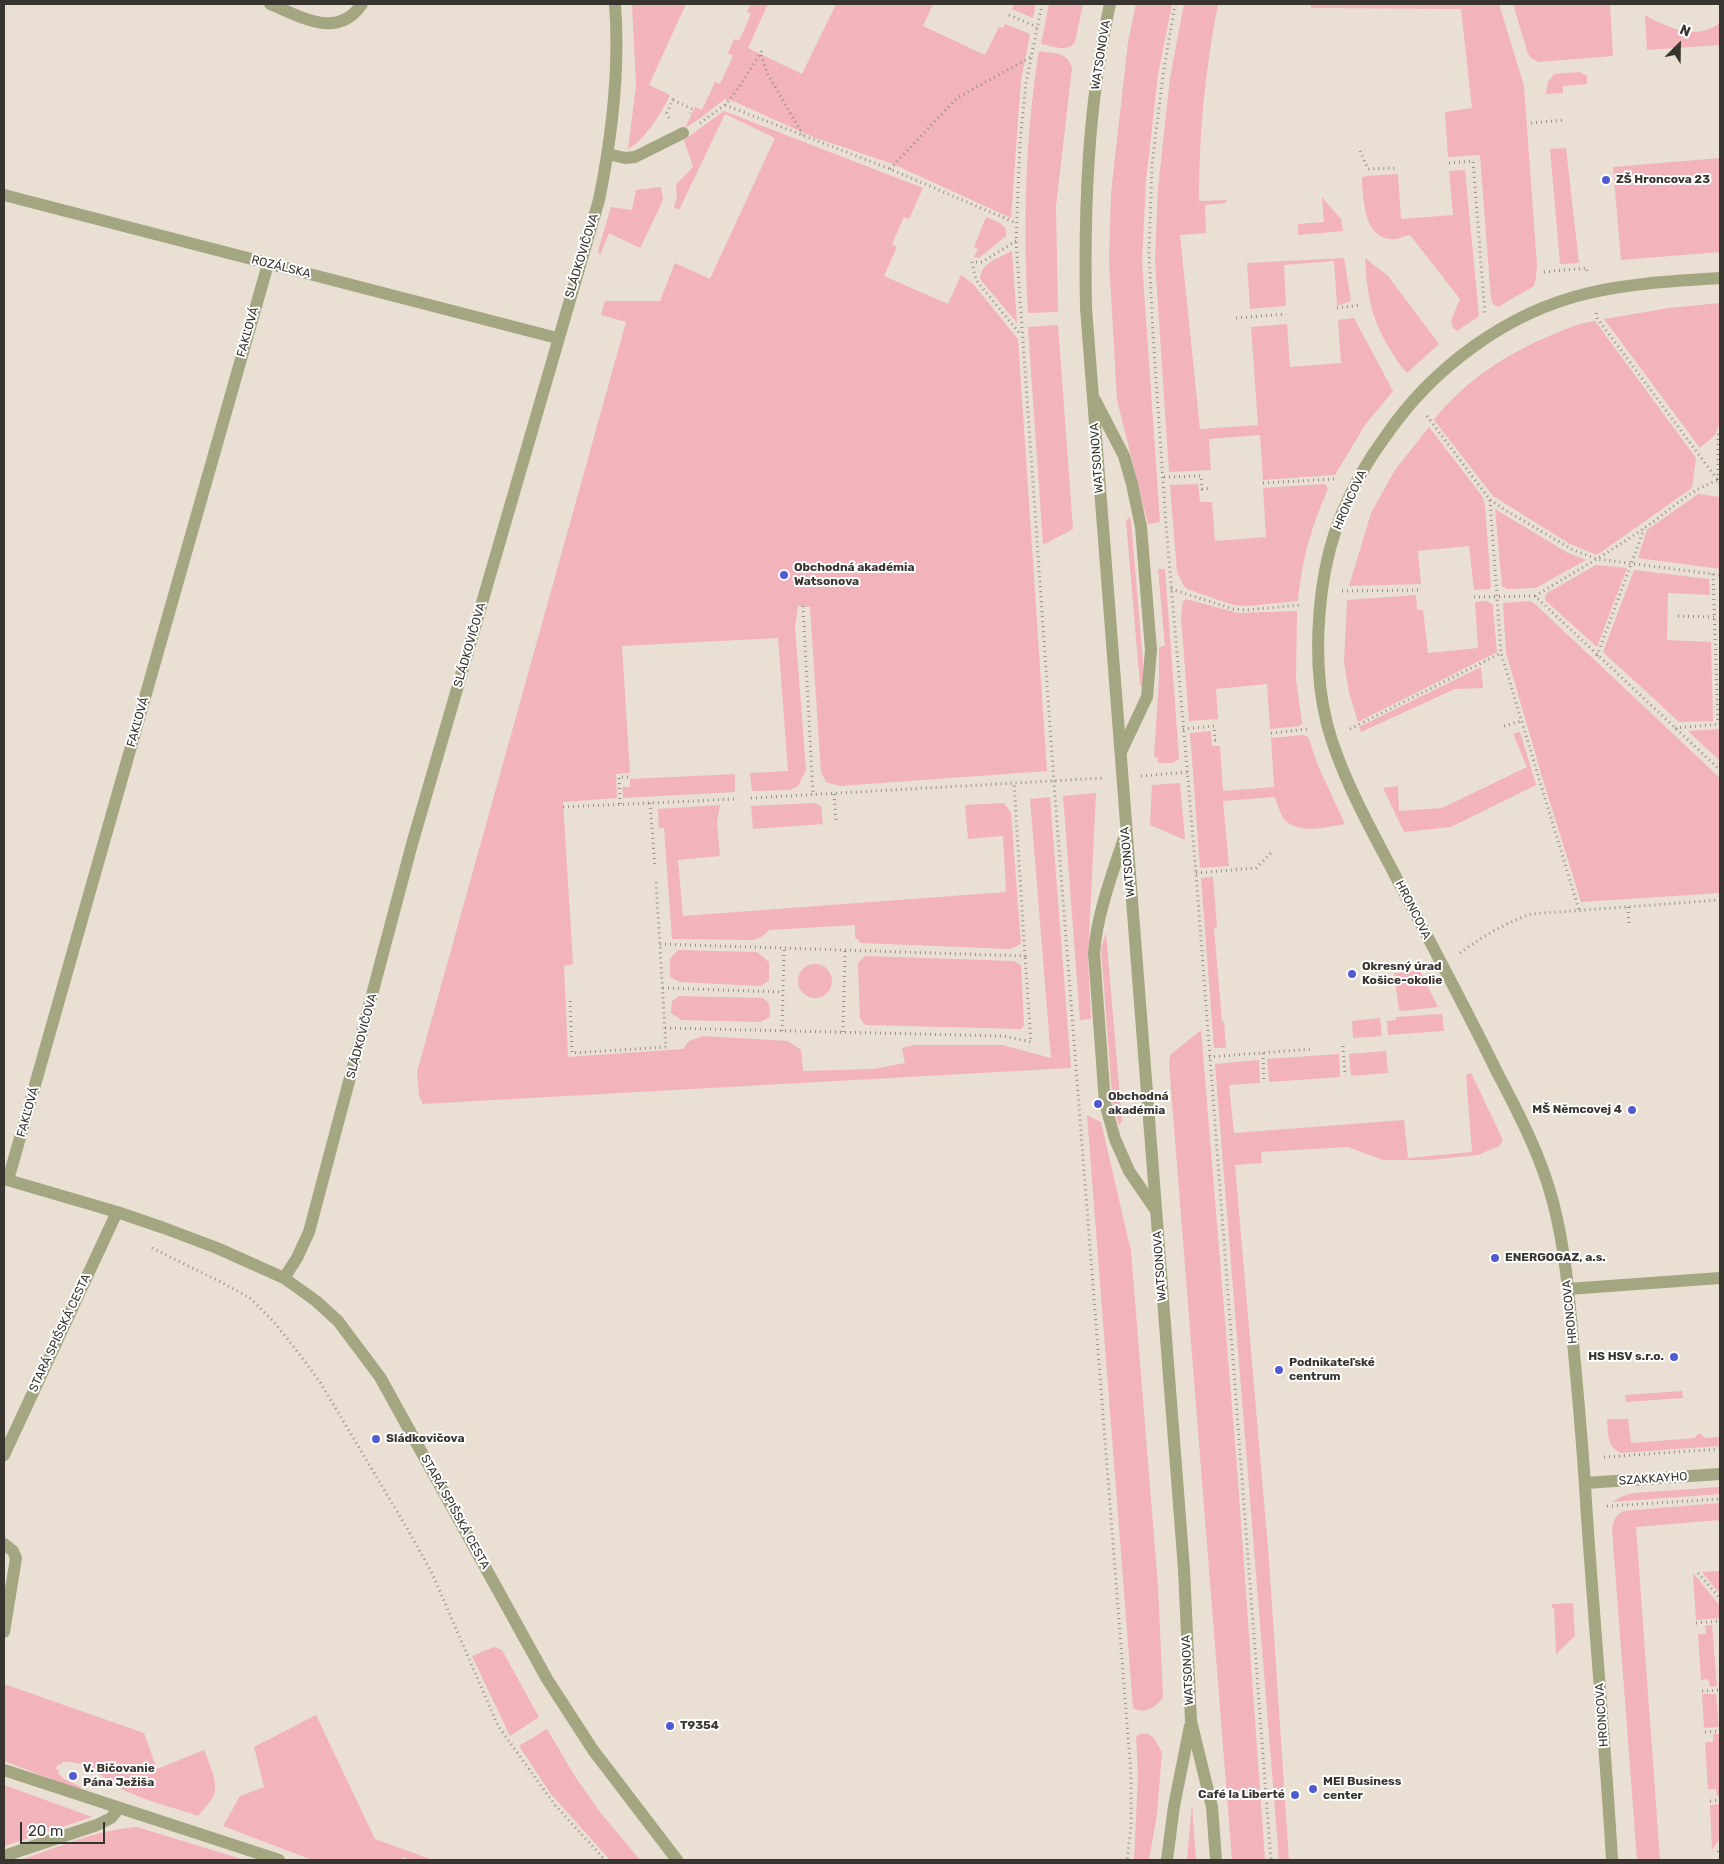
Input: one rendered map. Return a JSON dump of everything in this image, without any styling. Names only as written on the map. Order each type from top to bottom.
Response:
[{"type":"street","points":[[270,4],[308,20],[325,24],[340,23],[351,16],[362,4]]},
{"type":"street","name":"SLÁDKOVIČOVA","points":[[284,1278],[310,1232],[412,844],[598,200],[608,154],[616,81],[615,4]]},
{"type":"street","name":"WATSONOVA","points":[[1110,4],[1104,28],[1094,105],[1085,202],[1086,308],[1184,1569],[1191,1721],[1212,1807],[1216,1860]]},
{"type":"street","points":[[608,154],[625,158],[636,157],[683,133]]},
{"type":"street","name":"ROZÁLSKA","points":[[4,195],[558,338]]},
{"type":"street","name":"FAKĽOVÁ","points":[[6,1180],[268,264]]},
{"type":"street","name":"HRONCOVA","points":[[1612,1860],[1580,1411],[1563,1250],[1553,1202],[1542,1166],[1529,1135],[1354,794],[1330,732],[1322,700],[1319,666],[1322,598],[1334,537],[1342,513],[1366,464],[1381,441],[1414,399],[1439,375],[1489,336],[1546,307],[1592,292],[1678,281],[1720,278]]},
{"type":"street","points":[[1093,396],[1124,456],[1132,484],[1140,527],[1151,650],[1146,697],[1120,754]]},
{"type":"street","points":[[1126,832],[1100,918],[1095,946],[1105,1103],[1114,1139],[1129,1171],[1155,1208]]},
{"type":"street","name":"STARÁ SPIŠSKÁ CESTA","points":[[6,1180],[117,1212],[217,1248],[284,1278],[316,1301],[338,1321],[380,1377],[547,1679],[593,1750],[676,1860]]},
{"type":"street","name":"STARÁ SPIŠSKÁ CESTA","points":[[4,1455],[117,1212]]},
{"type":"street","points":[[1568,1289],[1720,1278]]},
{"type":"street","name":"SZAKKAYHO","points":[[1585,1483],[1720,1474]]},
{"type":"street","points":[[4,1544],[14,1551],[16,1558],[4,1632]]},
{"type":"street","name":"WATSONOVA","points":[[1167,1860],[1174,1806],[1191,1721]]},
{"type":"street","points":[[4,1770],[279,1860]]},
{"type":"street","points":[[4,1856],[98,1825],[111,1818],[119,1808]]},
{"type":"path","points":[[1042,4],[1026,83],[1020,142],[1016,241],[1021,335],[1131,1775],[1131,1827],[1128,1860]]},
{"type":"path","points":[[1175,4],[1163,75],[1152,165],[1149,253],[1153,334],[1271,1860]]},
{"type":"path","points":[[1009,15],[1037,27]]},
{"type":"path","points":[[683,133],[725,105],[740,86],[763,48]]},
{"type":"path","points":[[760,54],[767,73],[804,136]]},
{"type":"path","points":[[890,169],[957,98],[1031,57]]},
{"type":"path","points":[[669,110],[674,97]]},
{"type":"path","points":[[725,105],[890,169],[1016,223]]},
{"type":"path","points":[[1531,123],[1564,120]]},
{"type":"path","points":[[1360,151],[1368,169],[1398,168]]},
{"type":"path","points":[[1448,163],[1473,161],[1484,312],[1489,336]]},
{"type":"path","points":[[1016,241],[982,262],[972,262],[976,280],[1021,335]]},
{"type":"path","points":[[1544,272],[1587,268],[1597,318],[1720,481]]},
{"type":"path","points":[[1337,308],[1360,305]]},
{"type":"path","points":[[1236,318],[1286,314]]},
{"type":"path","points":[[1414,399],[1490,500],[1573,550],[1597,560],[1720,575]]},
{"type":"path","points":[[1720,431],[1718,436],[1720,481]]},
{"type":"path","points":[[1164,478],[1201,476],[1202,489],[1212,488]]},
{"type":"path","points":[[1263,483],[1334,479],[1355,485]]},
{"type":"path","points":[[1474,597],[1535,596],[1597,560],[1694,491],[1720,481]]},
{"type":"path","points":[[1490,500],[1501,653],[1579,910]]},
{"type":"path","points":[[1597,656],[1644,528]]},
{"type":"path","points":[[1675,728],[1719,724],[1713,574]]},
{"type":"path","points":[[1172,589],[1233,609],[1246,610],[1322,598],[1422,590]]},
{"type":"path","points":[[1535,596],[1720,770]]},
{"type":"path","points":[[803,606],[813,795]]},
{"type":"path","points":[[1678,616],[1714,617]]},
{"type":"path","points":[[1270,733],[1330,732],[1501,653]]},
{"type":"path","points":[[1504,726],[1521,721]]},
{"type":"path","points":[[1183,728],[1214,726],[1215,740],[1219,740]]},
{"type":"path","points":[[620,804],[619,777],[630,777]]},
{"type":"path","points":[[752,798],[1029,782]]},
{"type":"path","points":[[665,1028],[1003,1036],[1032,1042],[1014,783]]},
{"type":"path","points":[[834,794],[836,823]]},
{"type":"path","points":[[563,807],[736,799]]},
{"type":"path","points":[[650,803],[655,867]]},
{"type":"path","points":[[1196,873],[1256,868],[1272,852]]},
{"type":"path","points":[[570,1001],[572,1053],[666,1047],[656,881]]},
{"type":"path","points":[[1442,966],[1493,931],[1531,914],[1720,900]]},
{"type":"path","points":[[1628,906],[1629,924]]},
{"type":"path","points":[[660,944],[1025,956]]},
{"type":"path","points":[[782,1031],[784,948]]},
{"type":"path","points":[[843,1032],[844,951]]},
{"type":"path","points":[[663,988],[782,992]]},
{"type":"path","points":[[1343,1046],[1345,1076]]},
{"type":"path","points":[[1209,1057],[1312,1049]]},
{"type":"path","points":[[1263,1053],[1264,1082]]},
{"type":"path","points":[[144,1244],[250,1298],[294,1346],[320,1382],[432,1573],[498,1726],[554,1805],[605,1860]]},
{"type":"path","points":[[1583,1458],[1720,1449]]},
{"type":"path","points":[[1587,1507],[1720,1499]]},
{"type":"path","points":[[1698,1573],[1720,1598]]},
{"type":"path","points":[[1696,1623],[1720,1621]]},
{"type":"path","points":[[1702,1691],[1720,1690]]},
{"type":"path","points":[[1705,1732],[1720,1731]]},
{"type":"path","points":[[1710,1801],[1720,1800]]},
{"type":"shaded area","points":[[632,4],[686,4],[649,85],[670,95],[658,117],[646,133],[628,149],[636,86]]},
{"type":"shaded area","points":[[751,4],[768,4],[748,48],[802,74],[836,4],[933,4],[923,26],[985,55],[999,27],[1003,28],[1005,24],[1030,34],[1021,80],[1011,218],[893,164],[813,137],[733,101],[725,99],[685,128],[695,107],[702,110],[715,82],[720,84],[733,56],[728,53],[734,39],[739,41],[751,14],[747,12]]},
{"type":"shaded area","points":[[1014,4],[1036,4],[1033,18],[1012,9]]},
{"type":"shaded area","points":[[1049,4],[1083,4],[1075,42],[1068,47],[1060,48],[1041,44]]},
{"type":"shaded area","points":[[1136,4],[1172,4],[1158,75],[1146,181],[1142,261],[1160,522],[1148,524],[1117,400],[1109,260],[1111,193],[1128,42]]},
{"type":"shaded area","points":[[1184,4],[1218,4],[1204,102],[1200,151],[1199,201],[1226,200],[1226,203],[1205,205],[1206,233],[1180,235],[1200,429],[1258,425],[1251,327],[1287,324],[1290,367],[1341,363],[1338,320],[1354,318],[1393,391],[1365,425],[1335,475],[1263,480],[1260,435],[1209,439],[1211,470],[1169,472],[1155,260],[1158,188],[1170,78]]},
{"type":"shaded area","points":[[1311,4],[1499,4],[1524,86],[1537,266],[1534,286],[1498,307],[1493,304],[1491,299],[1480,155],[1448,157],[1445,112],[1472,108],[1461,9],[1311,8]]},
{"type":"shaded area","points":[[1513,4],[1610,4],[1613,56],[1539,62],[1532,59],[1528,54]]},
{"type":"shaded area","points":[[1645,15],[1682,31],[1701,31],[1720,23],[1720,45],[1647,50]]},
{"type":"shaded area","points":[[1039,51],[1064,56],[1072,68],[1056,206],[1058,312],[1028,313],[1026,182],[1034,83]]},
{"type":"shaded area","points":[[1579,72],[1587,76],[1587,84],[1563,86],[1563,93],[1546,94],[1548,82],[1554,74]]},
{"type":"shaded area","name":"Obchodná akadémia Watsonova","points":[[724,111],[923,188],[909,219],[904,217],[892,244],[897,247],[884,276],[948,304],[961,275],[973,284],[1018,339],[1047,771],[840,786],[826,782],[821,772],[810,607],[798,606],[795,627],[806,770],[798,786],[790,790],[752,791],[750,773],[788,771],[778,638],[622,646],[630,773],[616,774],[617,798],[563,802],[573,964],[564,966],[568,1057],[683,1049],[689,1041],[703,1036],[788,1041],[801,1050],[803,1071],[873,1069],[905,1063],[902,1048],[914,1045],[1002,1045],[1051,1058],[1030,799],[1050,797],[1071,1068],[423,1104],[419,1096],[417,1072],[626,322],[601,315],[605,301],[660,301],[675,263],[710,279],[775,138],[725,114],[679,210],[674,207],[677,196],[676,185],[693,167],[684,140]]},
{"type":"shaded area","points":[[1566,148],[1579,263],[1560,264],[1550,149]]},
{"type":"shaded area","points":[[1720,158],[1720,252],[1621,260],[1613,167]]},
{"type":"shaded area","points":[[1465,170],[1479,316],[1457,331],[1453,328],[1451,320],[1460,299],[1410,235],[1391,239],[1382,237],[1375,232],[1370,225],[1365,209],[1362,178],[1365,176],[1398,174],[1401,219],[1453,215],[1449,171]]},
{"type":"shaded area","points":[[661,187],[663,198],[660,207],[640,248],[609,233],[600,255],[598,251],[611,207],[632,210],[636,190]]},
{"type":"shaded area","points":[[1322,197],[1341,219],[1343,231],[1298,235],[1298,224],[1324,222]]},
{"type":"shaded area","points":[[986,217],[1003,226],[1006,236],[979,258],[974,257],[978,249],[974,247]]},
{"type":"shaded area","points":[[1012,251],[1017,323],[980,279],[981,273],[987,265],[996,258]]},
{"type":"shaded area","points":[[1344,258],[1351,301],[1337,306],[1334,261],[1284,265],[1286,306],[1250,309],[1247,263]]},
{"type":"shaded area","points":[[1365,258],[1388,276],[1439,344],[1407,373],[1391,351],[1379,328],[1371,306]]},
{"type":"shaded area","points":[[1720,303],[1720,422],[1715,435],[1700,448],[1604,319],[1669,308]]},
{"type":"shaded area","points":[[1595,321],[1696,458],[1692,488],[1597,555],[1570,544],[1493,496],[1434,420],[1459,392],[1504,359],[1559,332],[1579,324]]},
{"type":"shaded area","points":[[1058,325],[1073,529],[1043,545],[1028,327]]},
{"type":"shaded area","points":[[1429,427],[1482,496],[1485,505],[1491,587],[1489,589],[1474,590],[1469,546],[1418,551],[1421,584],[1349,586],[1371,513],[1395,470]]},
{"type":"shaded area","points":[[1198,484],[1200,502],[1212,502],[1215,541],[1266,537],[1263,488],[1325,484],[1328,489],[1308,544],[1298,601],[1248,606],[1233,605],[1187,589],[1184,586],[1177,572],[1170,485]]},
{"type":"shaded area","points":[[1698,494],[1720,497],[1720,569],[1638,558],[1647,530]]},
{"type":"shaded area","points":[[1495,509],[1568,553],[1586,560],[1536,588],[1507,589],[1502,586]]},
{"type":"shaded area","points":[[1129,517],[1131,521],[1144,673],[1142,687],[1140,685],[1126,521]]},
{"type":"shaded area","points":[[1596,565],[1627,568],[1597,647],[1545,598],[1547,593]]},
{"type":"shaded area","points":[[1158,569],[1165,569],[1179,757],[1178,760],[1172,763],[1158,763],[1158,758],[1154,757],[1159,647],[1165,646]]},
{"type":"shaded area","points":[[1634,570],[1709,579],[1710,595],[1668,593],[1667,640],[1711,642],[1713,721],[1679,722],[1603,652]]},
{"type":"shaded area","points":[[1416,595],[1417,610],[1423,610],[1428,653],[1478,648],[1475,602],[1487,601],[1493,605],[1497,652],[1358,722],[1349,693],[1344,662],[1347,600]]},
{"type":"shaded area","points":[[1186,599],[1238,613],[1297,611],[1296,680],[1302,723],[1299,726],[1270,729],[1267,684],[1216,689],[1218,719],[1189,721],[1181,617],[1183,601]]},
{"type":"shaded area","points":[[1530,601],[1720,778],[1720,893],[1581,902],[1506,653],[1503,603]]},
{"type":"shaded area","points":[[1481,667],[1483,688],[1455,689],[1361,732],[1359,727]]},
{"type":"shaded area","points":[[1720,729],[1720,761],[1688,731]]},
{"type":"shaded area","points":[[1211,731],[1212,746],[1220,746],[1223,791],[1274,787],[1271,738],[1303,735],[1308,737],[1319,768],[1345,824],[1315,829],[1293,826],[1283,817],[1275,797],[1223,801],[1229,866],[1200,868],[1190,733]]},
{"type":"shaded area","points":[[1520,732],[1536,785],[1451,827],[1404,832],[1383,788],[1398,786],[1399,811],[1442,808],[1527,767],[1513,734]]},
{"type":"shaded area","points":[[735,774],[735,792],[623,798],[622,787],[630,787],[630,779]]},
{"type":"shaded area","points":[[1180,783],[1185,840],[1150,825],[1152,785]]},
{"type":"shaded area","points":[[1096,793],[1088,957],[1091,1019],[1080,1020],[1063,796]]},
{"type":"shaded area","points":[[814,803],[821,806],[823,824],[753,829],[751,806]]},
{"type":"shaded area","points":[[1004,803],[1011,813],[1021,944],[1010,949],[861,943],[855,937],[855,925],[769,930],[763,936],[754,940],[672,939],[664,828],[659,828],[658,809],[720,805],[717,822],[720,856],[678,860],[683,916],[1006,892],[1003,836],[968,839],[965,805]]},
{"type":"shaded area","points":[[1213,877],[1217,927],[1214,928],[1226,1048],[1214,1048],[1201,878]]},
{"type":"shaded area","points":[[1106,933],[1122,1121],[1119,1125],[1113,1108],[1101,948]]},
{"type":"shaded area","points":[[678,950],[757,952],[769,962],[769,981],[760,986],[680,982],[670,977],[670,959]]},
{"type":"shaded area","points":[[865,956],[1014,961],[1021,965],[1024,1025],[1021,1029],[865,1025],[860,1018],[858,963]]},
{"type":"shaded area","points":[[815,964],[827,969],[832,981],[827,993],[815,998],[803,993],[798,981],[803,969]]},
{"type":"shaded area","points":[[1420,971],[1438,1007],[1399,1010],[1394,973]]},
{"type":"shaded area","points":[[679,996],[763,998],[769,1003],[770,1017],[760,1022],[681,1020],[671,1013],[672,1001]]},
{"type":"shaded area","points":[[1442,1014],[1444,1031],[1388,1035],[1387,1021],[1396,1020],[1396,1017]]},
{"type":"shaded area","points":[[1380,1018],[1382,1036],[1353,1038],[1352,1021]]},
{"type":"shaded area","points":[[1201,1030],[1237,1467],[1265,1860],[1232,1860],[1169,1064],[1170,1055]]},
{"type":"shaded area","points":[[1386,1051],[1388,1073],[1351,1076],[1349,1054]]},
{"type":"shaded area","points":[[1339,1054],[1340,1077],[1269,1082],[1267,1059]]},
{"type":"shaded area","points":[[1259,1060],[1260,1083],[1229,1085],[1234,1133],[1404,1120],[1408,1158],[1472,1152],[1466,1075],[1471,1073],[1503,1140],[1499,1146],[1478,1155],[1430,1160],[1383,1160],[1348,1147],[1261,1152],[1262,1163],[1235,1165],[1269,1560],[1289,1860],[1279,1860],[1215,1064]]},
{"type":"shaded area","points":[[1087,1115],[1101,1122],[1131,1251],[1158,1586],[1163,1697],[1154,1707],[1141,1711],[1133,1708]]},
{"type":"shaded area","points":[[1682,1391],[1683,1398],[1626,1402],[1625,1395]]},
{"type":"shaded area","points":[[1607,1419],[1628,1419],[1631,1443],[1695,1438],[1700,1433],[1705,1438],[1720,1437],[1720,1446],[1621,1453],[1611,1443]]},
{"type":"shaded area","points":[[1720,1487],[1720,1494],[1612,1502],[1633,1493]]},
{"type":"shaded area","points":[[1720,1503],[1720,1520],[1636,1527],[1660,1860],[1637,1860],[1612,1526],[1617,1516],[1624,1511]]},
{"type":"shaded area","points":[[1720,1571],[1720,1594],[1702,1572]]},
{"type":"shaded area","points":[[1693,1573],[1720,1606],[1720,1618],[1696,1620]]},
{"type":"shaded area","points":[[1573,1603],[1575,1636],[1556,1654],[1554,1608],[1552,1608],[1552,1604]]},
{"type":"shaded area","points":[[1712,1625],[1717,1686],[1710,1687],[1708,1679],[1701,1680],[1698,1634],[1706,1634],[1705,1626]]},
{"type":"shaded area","points":[[494,1647],[502,1650],[539,1717],[510,1736],[472,1656]]},
{"type":"shaded area","points":[[4,1684],[144,1733],[157,1769],[204,1750],[215,1780],[213,1797],[198,1816],[128,1792],[80,1764],[62,1762],[61,1765],[58,1764],[56,1769],[59,1770],[58,1773],[64,1779],[81,1787],[80,1790],[4,1761]]},
{"type":"shaded area","points":[[1702,1694],[1716,1694],[1719,1727],[1704,1728]]},
{"type":"shaded area","points":[[316,1715],[375,1839],[433,1860],[412,1860],[402,1857],[401,1860],[312,1860],[223,1826],[240,1796],[264,1787],[254,1747]]},
{"type":"shaded area","points":[[547,1729],[576,1778],[600,1812],[640,1860],[610,1860],[551,1794],[519,1746]]},
{"type":"shaded area","points":[[1148,1734],[1154,1738],[1162,1752],[1157,1814],[1149,1860],[1134,1860],[1138,1777],[1136,1736]]},
{"type":"shaded area","points":[[1713,1734],[1719,1734],[1720,1796],[1717,1796],[1716,1789],[1708,1789],[1705,1742],[1713,1742]]},
{"type":"shaded area","points":[[4,1785],[92,1817],[4,1846]]},
{"type":"shaded area","points":[[1192,1804],[1196,1860],[1187,1860]]},
{"type":"shaded area","points":[[1720,1804],[1720,1838],[1712,1850],[1710,1805]]},
{"type":"shaded area","points":[[137,1827],[245,1860],[20,1860],[92,1835]]},
{"type":"place","name":"ZŠ Hroncova 23","points":[[1606,180]]},
{"type":"place","name":"Obchodná akadémia Watsonova","points":[[784,575]]},
{"type":"place","name":"Okresný úrad Košice-okolie","points":[[1352,974]]},
{"type":"place","name":"Obchodná akadémia","points":[[1098,1104]]},
{"type":"place","name":"MŠ Němcovej 4","points":[[1632,1110]]},
{"type":"place","name":"ENERGOGAZ, a.s.","points":[[1495,1258]]},
{"type":"place","name":"HS HSV s.r.o.","points":[[1674,1357]]},
{"type":"place","name":"Podnikateľské centrum","points":[[1279,1370]]},
{"type":"place","name":"Sládkovičova","points":[[376,1439]]},
{"type":"place","name":"T9354","points":[[670,1726]]},
{"type":"place","name":"V. Bičovanie Pána Ježiša","points":[[73,1776]]},
{"type":"place","name":"MEI Business center","points":[[1313,1789]]},
{"type":"place","name":"Café la Liberté","points":[[1295,1795]]}]
